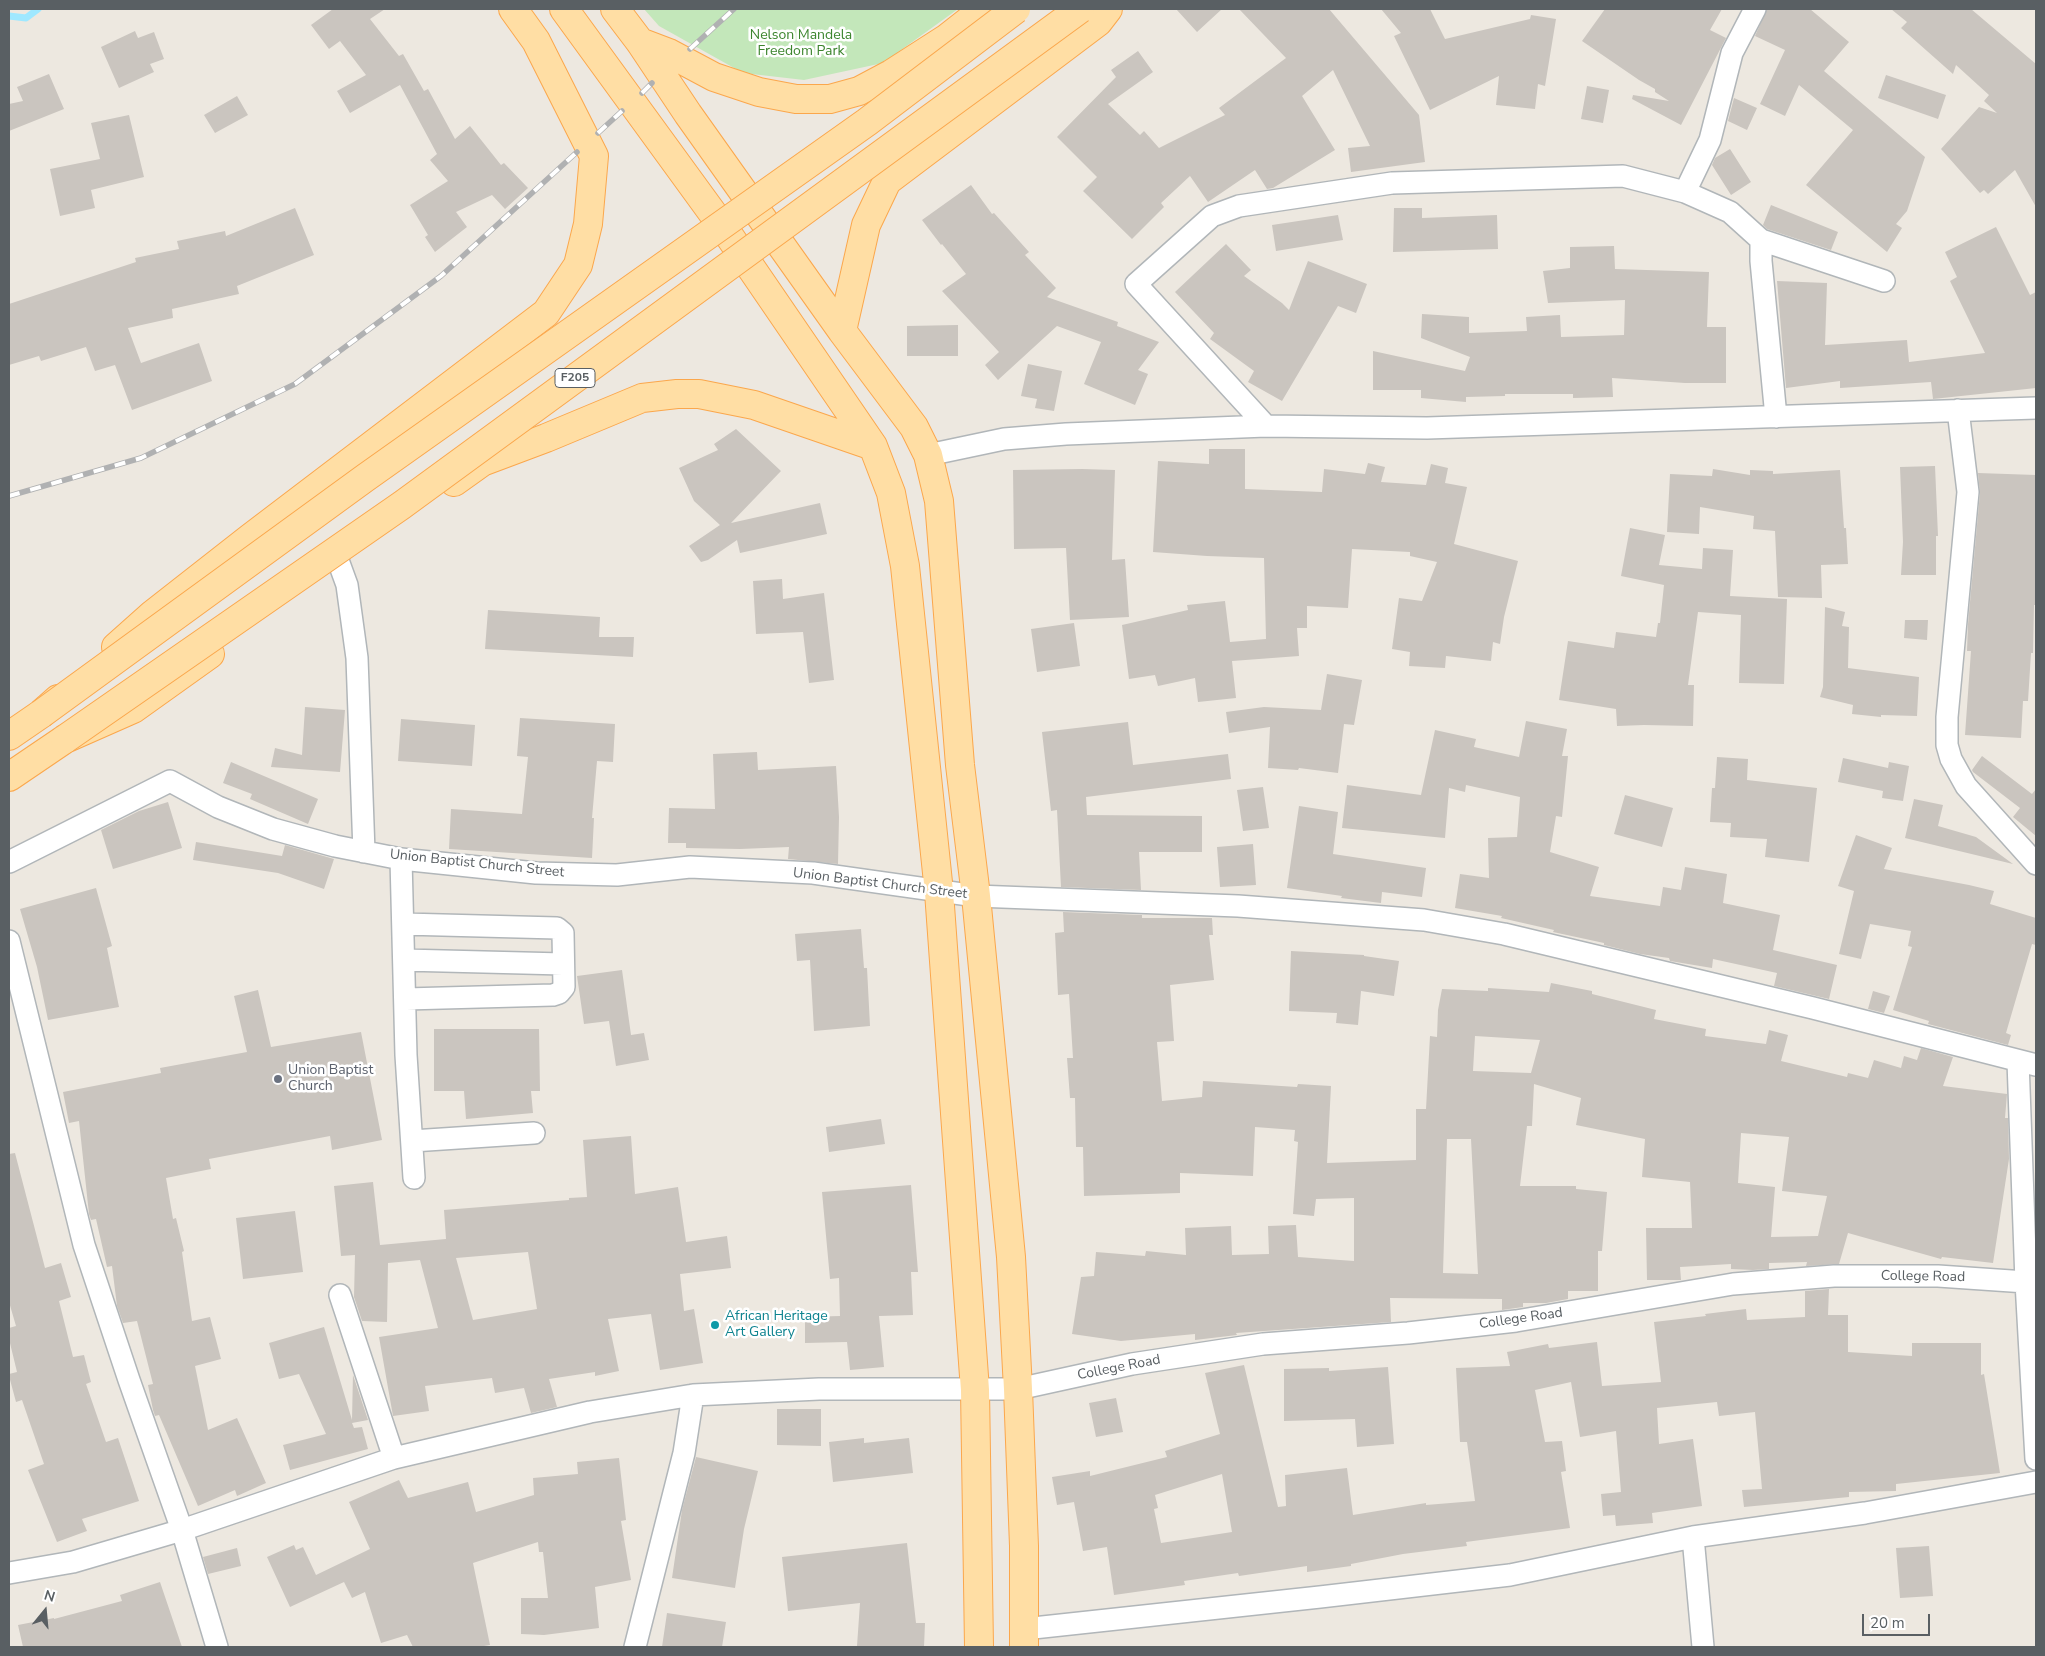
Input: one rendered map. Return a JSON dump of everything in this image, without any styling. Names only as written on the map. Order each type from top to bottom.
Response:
[{"type":"main road","points":[[41,714],[153,614],[546,313],[578,265],[588,224],[594,156],[536,41],[513,9]]},
{"type":"main road","points":[[564,9],[730,237],[873,446],[891,492],[905,566],[939,892],[975,1390],[978,1647]]},
{"type":"main road","points":[[615,9],[842,331],[914,427],[928,454],[939,501],[960,765],[976,896],[1010,1257],[1018,1389],[1024,1546],[1024,1638]]},
{"type":"main road","points":[[640,42],[669,53],[714,77],[760,92],[796,99],[830,99],[859,91],[891,74],[947,38],[984,9]]},
{"type":"main road","name":"F205","points":[[9,736],[373,473],[867,122],[1016,9]]},
{"type":"main road","name":"F205","points":[[65,739],[402,505],[1080,9]]},
{"type":"main road","points":[[842,331],[866,225],[887,181],[1098,22],[1108,9]]},
{"type":"main road","points":[[9,777],[65,739],[133,709],[482,462],[642,398],[699,394],[754,405],[873,446]]},
{"type":"street","points":[[1685,192],[1710,140],[1732,53],[1755,9]]},
{"type":"street","points":[[1266,426],[1136,284],[1212,216],[1239,206],[1392,183],[1624,176],[1685,192],[1730,212],[1762,240],[1884,281]]},
{"type":"street","points":[[1762,240],[1761,261],[1776,417]]},
{"type":"street","points":[[928,454],[1004,439],[1066,434],[1266,426],[1427,428],[2036,408]]},
{"type":"street","points":[[1958,410],[1968,492],[1947,717],[1947,745],[1951,759],[1966,786],[2036,864]]},
{"type":"street","points":[[339,563],[347,585],[357,658],[364,852]]},
{"type":"street","name":"Union Baptist Church Street","points":[[9,862],[170,781],[218,807],[272,830],[401,859],[536,873],[617,875],[690,867],[813,873],[976,896],[1238,906],[1424,920],[1513,936],[1813,1008],[2027,1063]]},
{"type":"street","points":[[401,859],[406,1055],[414,1178]]},
{"type":"street","points":[[404,924],[557,928],[562,933],[564,987],[559,993],[553,995],[406,998]]},
{"type":"street","points":[[9,941],[84,1245],[128,1380],[182,1530],[218,1647]]},
{"type":"street","points":[[404,960],[563,964]]},
{"type":"street","points":[[2027,1063],[2026,1282],[2036,1458]]},
{"type":"street","points":[[412,1141],[534,1133]]},
{"type":"street","name":"College Road","points":[[9,1573],[73,1562],[182,1530],[394,1458],[590,1412],[693,1395],[819,1389],[1018,1389],[1132,1364],[1263,1344],[1516,1321],[1733,1284],[1834,1276],[1938,1276],[2026,1282]]},
{"type":"street","points":[[340,1295],[394,1458]]},
{"type":"street","points":[[635,1647],[684,1453],[693,1395]]},
{"type":"street","points":[[1024,1638],[1310,1598],[1510,1575],[1694,1537],[1865,1513],[2036,1482]]},
{"type":"street","points":[[1694,1537],[1703,1647]]},
{"type":"green space","name":"Nelson Mandela Freedom Park","points":[[644,9],[958,9],[883,63],[804,80],[743,73],[659,26]]},
{"type":"building","points":[[333,9],[385,9],[370,19],[399,56],[403,54],[424,91],[428,89],[455,139],[470,126],[501,165],[504,163],[528,188],[505,209],[492,195],[456,212],[467,227],[435,252],[425,237],[428,235],[410,205],[448,181],[430,160],[437,154],[400,85],[350,113],[337,91],[366,75],[340,41],[329,49],[311,25]]},
{"type":"building","points":[[1176,9],[1222,9],[1197,32]]},
{"type":"building","points":[[1239,9],[1329,9],[1419,115],[1425,162],[1351,172],[1348,148],[1370,146],[1333,70],[1302,96],[1335,150],[1273,188],[1267,189],[1255,170],[1208,202],[1190,176],[1161,203],[1164,207],[1132,239],[1083,191],[1097,177],[1057,137],[1116,77],[1111,70],[1138,51],[1153,72],[1108,104],[1140,135],[1144,131],[1159,148],[1225,115],[1219,108],[1286,58]]},
{"type":"building","points":[[1381,9],[1430,9],[1445,39],[1530,19],[1531,15],[1556,19],[1545,86],[1538,84],[1535,109],[1496,105],[1499,76],[1430,110],[1394,36],[1401,33]]},
{"type":"building","points":[[1605,9],[1722,9],[1710,30],[1726,38],[1681,125],[1632,99],[1633,95],[1669,101],[1655,92],[1655,89],[1582,41]]},
{"type":"building","points":[[1767,9],[1810,9],[1849,42],[1824,71],[1925,157],[1907,211],[1896,224],[1902,228],[1887,252],[1806,185],[1853,130],[1799,85],[1785,116],[1760,104],[1785,50],[1755,36]]},
{"type":"building","points":[[1891,9],[1971,9],[2036,64],[2036,207],[2015,170],[1988,194],[1984,190],[1980,193],[1941,149],[1979,107],[1997,113],[1984,101],[1989,95],[1956,65],[1953,74],[1901,28],[1907,22]]},
{"type":"building","points":[[135,31],[138,38],[154,32],[164,59],[150,64],[154,72],[119,88],[101,47]]},
{"type":"building","points":[[49,74],[64,109],[9,131],[9,104],[23,101],[17,87]]},
{"type":"building","points":[[1886,75],[1946,95],[1938,119],[1878,98]]},
{"type":"building","points":[[1587,86],[1609,90],[1603,123],[1581,119]]},
{"type":"building","points":[[237,96],[248,115],[215,133],[204,115]]},
{"type":"building","points":[[1734,98],[1757,108],[1747,130],[1728,121]]},
{"type":"building","points":[[129,115],[144,177],[91,190],[95,208],[60,216],[50,169],[100,159],[91,123]]},
{"type":"building","points":[[1730,149],[1751,182],[1731,195],[1712,165],[1715,158]]},
{"type":"building","points":[[971,185],[992,214],[994,213],[1029,252],[1025,255],[1056,288],[1047,297],[1118,322],[1117,326],[1159,342],[1138,370],[1148,374],[1135,405],[1084,384],[1101,342],[1057,326],[998,380],[985,365],[999,352],[942,291],[966,274],[922,220]]},
{"type":"building","points":[[1771,205],[1838,232],[1831,250],[1767,229],[1763,225]]},
{"type":"building","points":[[295,208],[314,255],[237,286],[239,294],[172,309],[173,318],[128,328],[141,363],[199,343],[212,381],[132,410],[115,365],[95,371],[86,347],[41,361],[39,356],[9,365],[9,304],[136,262],[135,258],[179,249],[177,241],[225,231],[226,236]]},
{"type":"building","points":[[1394,208],[1422,208],[1422,218],[1497,215],[1498,249],[1393,252]]},
{"type":"building","points":[[1338,215],[1343,240],[1276,251],[1272,225]]},
{"type":"building","points":[[1996,227],[2030,295],[2036,292],[2036,388],[1933,399],[1931,382],[1840,388],[1840,381],[1786,388],[1777,281],[1827,283],[1825,345],[1907,340],[1909,362],[1985,353],[1950,281],[1957,277],[1945,252]]},
{"type":"building","points":[[1226,244],[1251,270],[1244,276],[1289,310],[1308,261],[1367,284],[1356,313],[1338,306],[1282,401],[1248,382],[1254,371],[1210,339],[1214,333],[1175,292]]},
{"type":"building","points":[[1614,246],[1615,269],[1709,272],[1707,327],[1726,327],[1726,383],[1685,383],[1612,378],[1613,397],[1573,398],[1573,394],[1505,394],[1505,396],[1466,397],[1466,402],[1421,398],[1421,390],[1373,390],[1373,351],[1465,371],[1470,357],[1421,338],[1422,314],[1469,317],[1469,333],[1527,331],[1526,317],[1560,315],[1561,337],[1624,335],[1625,300],[1548,303],[1543,271],[1570,268],[1570,247]]},
{"type":"building","points":[[958,325],[958,356],[907,356],[907,326]]},
{"type":"building","points":[[1028,364],[1062,371],[1054,411],[1035,408],[1037,399],[1021,396]]},
{"type":"building","points":[[736,429],[781,471],[731,523],[820,503],[827,534],[740,553],[737,540],[708,560],[701,562],[689,546],[720,525],[694,501],[679,468],[718,450],[714,444]]},
{"type":"building","points":[[1209,449],[1245,449],[1245,489],[1322,492],[1324,469],[1365,474],[1368,463],[1385,467],[1381,482],[1426,485],[1431,464],[1448,468],[1445,483],[1467,487],[1454,544],[1518,561],[1504,617],[1500,644],[1493,642],[1491,661],[1446,656],[1445,668],[1409,666],[1410,652],[1392,649],[1399,598],[1422,601],[1437,562],[1410,556],[1410,552],[1352,549],[1348,608],[1307,606],[1307,628],[1297,628],[1299,656],[1232,661],[1236,698],[1198,702],[1195,678],[1158,686],[1155,675],[1129,679],[1122,625],[1188,610],[1187,605],[1225,601],[1230,642],[1266,639],[1264,558],[1153,552],[1158,461],[1209,464]]},
{"type":"building","points":[[1935,466],[1938,536],[1936,536],[1936,575],[1901,575],[1903,542],[1900,467]]},
{"type":"building","points":[[1713,469],[1750,475],[1750,470],[1773,471],[1773,474],[1840,470],[1848,564],[1821,565],[1822,598],[1778,597],[1775,531],[1753,529],[1754,516],[1700,507],[1699,534],[1667,532],[1670,474],[1712,476]]},
{"type":"building","points":[[1013,470],[1115,470],[1112,560],[1125,559],[1129,617],[1070,620],[1066,548],[1014,549]]},
{"type":"building","points":[[1978,473],[2036,475],[2036,605],[2034,605],[2033,653],[2031,653],[2028,701],[2023,701],[2021,738],[1965,735],[1971,651],[1967,651],[1968,624],[1980,493]]},
{"type":"building","points":[[1630,528],[1665,535],[1659,565],[1702,569],[1703,548],[1733,550],[1730,596],[1787,599],[1784,684],[1739,683],[1741,615],[1698,612],[1688,685],[1694,685],[1693,726],[1617,726],[1616,709],[1559,700],[1568,641],[1614,648],[1616,632],[1656,637],[1658,623],[1660,623],[1664,585],[1621,576]]},
{"type":"building","points":[[782,579],[783,599],[824,593],[834,680],[809,683],[803,632],[756,634],[753,581]]},
{"type":"building","points":[[1825,607],[1845,612],[1842,626],[1849,627],[1848,668],[1919,677],[1917,716],[1881,715],[1881,717],[1852,714],[1853,705],[1820,697],[1823,687]]},
{"type":"building","points":[[488,610],[600,617],[599,637],[634,637],[633,657],[485,649]]},
{"type":"building","points":[[1905,620],[1928,620],[1927,640],[1904,638]]},
{"type":"building","points":[[1074,623],[1080,666],[1037,672],[1031,629]]},
{"type":"building","points":[[1327,674],[1362,680],[1354,725],[1344,724],[1338,773],[1299,768],[1298,770],[1268,768],[1270,727],[1229,733],[1226,712],[1264,707],[1321,710]]},
{"type":"building","points":[[305,707],[345,710],[340,772],[271,767],[275,748],[302,755]]},
{"type":"building","points":[[520,718],[615,724],[613,762],[597,761],[592,818],[594,818],[592,858],[449,849],[451,809],[522,814],[528,757],[517,756]]},
{"type":"building","points":[[401,719],[475,725],[472,766],[398,761]]},
{"type":"building","points":[[1526,721],[1567,729],[1562,756],[1568,756],[1562,817],[1556,816],[1550,852],[1599,867],[1590,896],[1660,906],[1663,887],[1681,890],[1685,867],[1727,874],[1723,903],[1780,915],[1773,950],[1837,965],[1829,999],[1774,986],[1777,973],[1713,959],[1712,968],[1670,961],[1669,958],[1640,954],[1604,945],[1604,943],[1501,918],[1502,916],[1455,908],[1460,874],[1489,878],[1488,838],[1517,837],[1520,797],[1466,785],[1465,792],[1449,788],[1445,838],[1342,828],[1347,785],[1421,795],[1435,730],[1476,739],[1474,747],[1519,757]]},
{"type":"building","points":[[1128,722],[1133,765],[1228,754],[1231,779],[1086,797],[1087,815],[1202,816],[1202,852],[1139,852],[1141,890],[1061,887],[1057,810],[1051,811],[1042,732]]},
{"type":"building","points":[[757,752],[758,770],[836,766],[839,817],[838,864],[788,859],[789,847],[740,849],[686,848],[686,843],[668,843],[669,808],[715,809],[713,754]]},
{"type":"building","points":[[1982,756],[2032,794],[2036,789],[2036,836],[2013,817],[2020,808],[1973,772],[1972,770]]},
{"type":"building","points":[[1717,757],[1748,759],[1747,780],[1817,788],[1809,862],[1765,857],[1767,839],[1730,837],[1731,823],[1710,822],[1712,788],[1715,788]]},
{"type":"building","points":[[1843,758],[1888,768],[1889,762],[1909,766],[1903,801],[1882,798],[1883,791],[1838,782]]},
{"type":"building","points":[[231,762],[318,799],[308,824],[250,799],[252,794],[223,783]]},
{"type":"building","points":[[1263,787],[1269,828],[1243,831],[1237,790]]},
{"type":"building","points":[[1625,795],[1673,808],[1662,847],[1614,834]]},
{"type":"building","points":[[1914,799],[1943,805],[1938,826],[1976,837],[2013,864],[1905,838]]},
{"type":"building","points":[[168,802],[182,848],[113,869],[101,830],[139,811]]},
{"type":"building","points":[[1299,806],[1338,812],[1333,854],[1426,868],[1422,897],[1382,892],[1381,903],[1287,888]]},
{"type":"building","points":[[1856,835],[1892,848],[1884,869],[1994,891],[1990,904],[2036,918],[2036,945],[2032,944],[2006,1033],[2011,1035],[2008,1045],[1928,1024],[1929,1021],[1893,1010],[1912,947],[1908,946],[1911,931],[1870,924],[1861,959],[1839,954],[1854,891],[1838,886]]},
{"type":"building","points":[[196,842],[282,856],[285,845],[334,859],[324,889],[278,873],[193,860]]},
{"type":"building","points":[[1253,844],[1256,885],[1220,887],[1217,847]]},
{"type":"building","points":[[96,888],[112,946],[107,948],[119,1007],[48,1020],[37,967],[20,909]]},
{"type":"building","points":[[1063,912],[1142,915],[1142,918],[1212,918],[1213,935],[1209,935],[1214,980],[1170,985],[1174,1041],[1157,1042],[1162,1101],[1202,1097],[1203,1081],[1297,1087],[1298,1084],[1331,1086],[1327,1163],[1416,1160],[1416,1109],[1426,1109],[1430,1036],[1437,1037],[1438,1010],[1442,989],[1488,991],[1488,988],[1549,992],[1551,983],[1592,991],[1592,994],[1656,1010],[1654,1019],[1706,1029],[1705,1036],[1766,1044],[1769,1030],[1788,1035],[1781,1061],[1847,1077],[1848,1073],[1868,1078],[1874,1060],[1901,1068],[1904,1056],[1917,1060],[1921,1048],[1953,1057],[1943,1086],[2007,1094],[2005,1118],[2008,1118],[2009,1159],[1993,1263],[1942,1257],[1941,1259],[1848,1233],[1839,1264],[1806,1266],[1807,1262],[1769,1263],[1769,1269],[1753,1270],[1731,1269],[1731,1264],[1680,1267],[1681,1280],[1647,1280],[1646,1228],[1692,1228],[1690,1182],[1642,1177],[1645,1139],[1576,1125],[1581,1098],[1534,1084],[1532,1126],[1527,1126],[1520,1186],[1576,1186],[1576,1189],[1607,1192],[1602,1251],[1598,1251],[1598,1291],[1568,1291],[1568,1299],[1546,1303],[1523,1303],[1523,1307],[1502,1310],[1502,1299],[1390,1298],[1391,1322],[1236,1333],[1237,1335],[1195,1340],[1195,1334],[1121,1341],[1072,1334],[1081,1277],[1094,1276],[1096,1252],[1145,1256],[1146,1251],[1186,1255],[1185,1228],[1231,1226],[1232,1255],[1269,1254],[1268,1226],[1296,1225],[1298,1257],[1354,1261],[1354,1198],[1316,1199],[1314,1216],[1293,1214],[1298,1142],[1294,1141],[1295,1130],[1255,1127],[1253,1176],[1180,1173],[1180,1193],[1084,1196],[1083,1147],[1076,1147],[1075,1098],[1070,1098],[1067,1058],[1073,1058],[1069,994],[1058,995],[1055,933],[1064,932]],"holes":[[[1475,1036],[1540,1040],[1531,1073],[1473,1071]],[[1741,1133],[1789,1137],[1782,1191],[1827,1196],[1818,1236],[1771,1237],[1775,1187],[1738,1183]],[[1447,1139],[1471,1139],[1478,1274],[1443,1273]]]},
{"type":"building","points":[[861,929],[864,968],[867,968],[870,1026],[814,1031],[810,960],[797,961],[795,934]]},
{"type":"building","points":[[1291,951],[1364,955],[1399,961],[1394,996],[1361,991],[1358,1025],[1336,1023],[1337,1013],[1289,1011]]},
{"type":"building","points":[[622,970],[631,1035],[644,1033],[649,1060],[616,1066],[609,1021],[584,1024],[577,976]]},
{"type":"building","points":[[258,990],[271,1047],[361,1032],[382,1140],[332,1150],[330,1136],[209,1159],[211,1169],[166,1178],[173,1219],[176,1218],[184,1251],[182,1252],[192,1321],[210,1317],[221,1359],[195,1366],[208,1430],[237,1418],[266,1483],[237,1496],[235,1490],[198,1506],[159,1415],[155,1416],[153,1410],[148,1385],[153,1384],[137,1321],[123,1323],[117,1306],[112,1266],[107,1267],[96,1219],[91,1220],[89,1214],[79,1121],[69,1123],[63,1092],[161,1073],[160,1068],[247,1052],[234,996]]},
{"type":"building","points":[[1873,991],[1890,996],[1884,1013],[1868,1009]]},
{"type":"building","points":[[434,1029],[539,1029],[540,1091],[531,1091],[533,1113],[466,1119],[464,1091],[434,1091]]},
{"type":"building","points":[[881,1119],[885,1144],[829,1152],[826,1127]]},
{"type":"building","points":[[631,1136],[635,1194],[678,1187],[686,1242],[727,1236],[731,1268],[680,1274],[684,1311],[694,1309],[703,1363],[660,1370],[651,1314],[608,1319],[619,1371],[595,1376],[595,1372],[549,1379],[557,1407],[531,1413],[524,1388],[495,1393],[492,1378],[425,1386],[429,1411],[393,1416],[379,1337],[438,1328],[420,1260],[388,1263],[387,1322],[362,1321],[354,1297],[355,1255],[341,1256],[334,1186],[373,1182],[380,1245],[446,1239],[444,1210],[587,1197],[583,1140]],"holes":[[[528,1252],[537,1309],[473,1320],[456,1258]]]},
{"type":"building","points":[[15,1153],[45,1268],[61,1263],[71,1297],[59,1301],[73,1357],[84,1355],[91,1382],[86,1384],[106,1442],[118,1438],[139,1501],[82,1519],[87,1531],[57,1542],[28,1470],[44,1464],[22,1400],[16,1402],[9,1376],[9,1374],[17,1372],[9,1339],[9,1328],[16,1326],[9,1302],[9,1154]]},
{"type":"building","points":[[911,1185],[918,1272],[911,1272],[913,1315],[879,1316],[884,1367],[850,1370],[847,1342],[805,1343],[805,1317],[840,1316],[839,1278],[830,1279],[822,1192]]},
{"type":"building","points":[[295,1211],[303,1272],[243,1279],[236,1218]]},
{"type":"building","points":[[1829,1289],[1828,1315],[1848,1315],[1848,1352],[1912,1356],[1912,1343],[1981,1343],[1981,1375],[1984,1374],[2000,1473],[1896,1484],[1896,1491],[1849,1492],[1849,1497],[1744,1507],[1742,1490],[1762,1489],[1755,1412],[1719,1416],[1717,1402],[1657,1408],[1659,1444],[1693,1439],[1702,1506],[1652,1513],[1653,1523],[1616,1526],[1615,1515],[1603,1516],[1601,1494],[1621,1492],[1616,1431],[1580,1437],[1571,1382],[1535,1390],[1545,1442],[1562,1441],[1566,1471],[1561,1472],[1570,1528],[1466,1542],[1467,1546],[1403,1554],[1351,1564],[1351,1566],[1307,1572],[1307,1566],[1239,1576],[1238,1573],[1184,1581],[1185,1585],[1114,1595],[1107,1547],[1083,1551],[1074,1502],[1057,1505],[1052,1477],[1090,1471],[1090,1476],[1167,1457],[1165,1451],[1220,1434],[1205,1373],[1244,1365],[1278,1507],[1286,1506],[1285,1475],[1347,1468],[1353,1515],[1426,1503],[1426,1505],[1475,1501],[1467,1442],[1460,1442],[1456,1368],[1510,1366],[1507,1352],[1548,1344],[1549,1348],[1597,1342],[1602,1386],[1661,1382],[1654,1322],[1746,1309],[1747,1320],[1805,1317],[1805,1291]],"holes":[[[1222,1474],[1232,1532],[1161,1543],[1154,1509],[1158,1508],[1155,1495]]]},
{"type":"building","points":[[324,1327],[352,1420],[353,1373],[368,1420],[352,1423],[354,1428],[362,1427],[368,1449],[290,1470],[283,1445],[326,1434],[299,1374],[279,1379],[269,1343]]},
{"type":"building","points":[[1388,1367],[1394,1444],[1357,1447],[1355,1419],[1284,1421],[1284,1369],[1329,1368],[1329,1371]]},
{"type":"building","points":[[1116,1398],[1123,1432],[1096,1437],[1089,1403]]},
{"type":"building","points":[[777,1409],[821,1409],[821,1446],[777,1445]]},
{"type":"building","points":[[864,1438],[864,1443],[909,1438],[913,1473],[833,1482],[829,1442]]},
{"type":"building","points":[[696,1457],[758,1471],[744,1529],[735,1588],[672,1578],[682,1510]]},
{"type":"building","points":[[619,1458],[626,1520],[621,1521],[631,1580],[595,1587],[599,1628],[544,1635],[521,1634],[521,1598],[548,1598],[543,1552],[539,1552],[538,1542],[473,1563],[490,1645],[478,1647],[413,1647],[407,1635],[381,1643],[365,1592],[352,1598],[344,1582],[290,1607],[267,1557],[294,1545],[296,1550],[303,1547],[316,1575],[370,1549],[349,1502],[399,1480],[408,1498],[468,1482],[476,1512],[534,1495],[533,1478],[578,1474],[577,1462]]},
{"type":"building","points":[[907,1543],[916,1623],[925,1623],[924,1647],[857,1646],[860,1603],[788,1611],[782,1557]]},
{"type":"building","points":[[1929,1546],[1933,1596],[1900,1598],[1896,1548]]},
{"type":"building","points":[[237,1548],[241,1566],[208,1574],[203,1557]]},
{"type":"building","points":[[160,1582],[182,1647],[23,1647],[18,1625],[54,1619],[122,1601],[120,1595]]},
{"type":"building","points":[[667,1613],[726,1622],[722,1647],[662,1647]]},
{"type":"waterway","points":[[9,16],[26,18],[38,9]]},
{"type":"railway","points":[[690,49],[734,9]]},
{"type":"railway","points":[[642,93],[652,83]]},
{"type":"railway","points":[[598,133],[622,111]]},
{"type":"railway","points":[[9,496],[141,458],[295,384],[441,276],[577,152]]},
{"type":"place","name":"Union Baptist Church","points":[[278,1079]]},
{"type":"place","name":"African Heritage Art Gallery","points":[[715,1325]]}]
